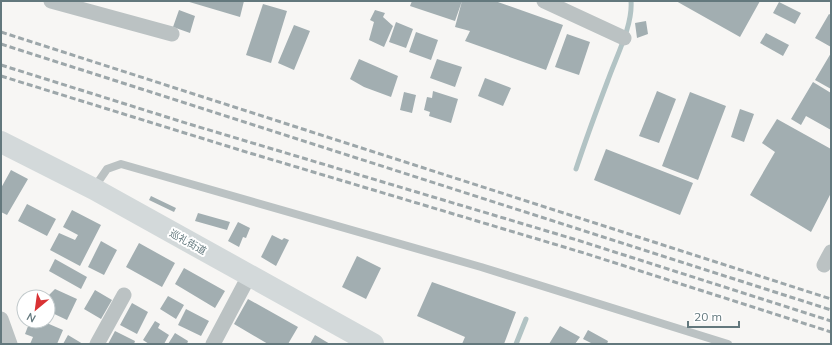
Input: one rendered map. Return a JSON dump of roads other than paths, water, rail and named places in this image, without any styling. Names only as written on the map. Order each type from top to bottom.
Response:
[{"type":"street","points":[[51,1],[172,34]]},
{"type":"street","points":[[544,1],[624,38]]},
{"type":"street","name":"巡礼街道","points":[[1,142],[94,189],[373,344]]},
{"type":"street","points":[[824,265],[831,252]]},
{"type":"street","points":[[213,344],[249,276]]},
{"type":"street","points":[[97,344],[124,295]]},
{"type":"street","points":[[1,318],[10,344]]},
{"type":"lane","points":[[94,189],[108,169],[121,164],[480,267],[728,344]]},
{"type":"waterway","points":[[576,169],[627,30],[631,10],[631,1]]},
{"type":"waterway","points":[[516,344],[526,319]]},
{"type":"railway","points":[[1,32],[831,299]]},
{"type":"railway","points":[[1,44],[831,310]]},
{"type":"railway","points":[[1,65],[189,124],[577,240],[831,321]]},
{"type":"railway","points":[[1,76],[243,151],[584,253],[831,332]]}]
